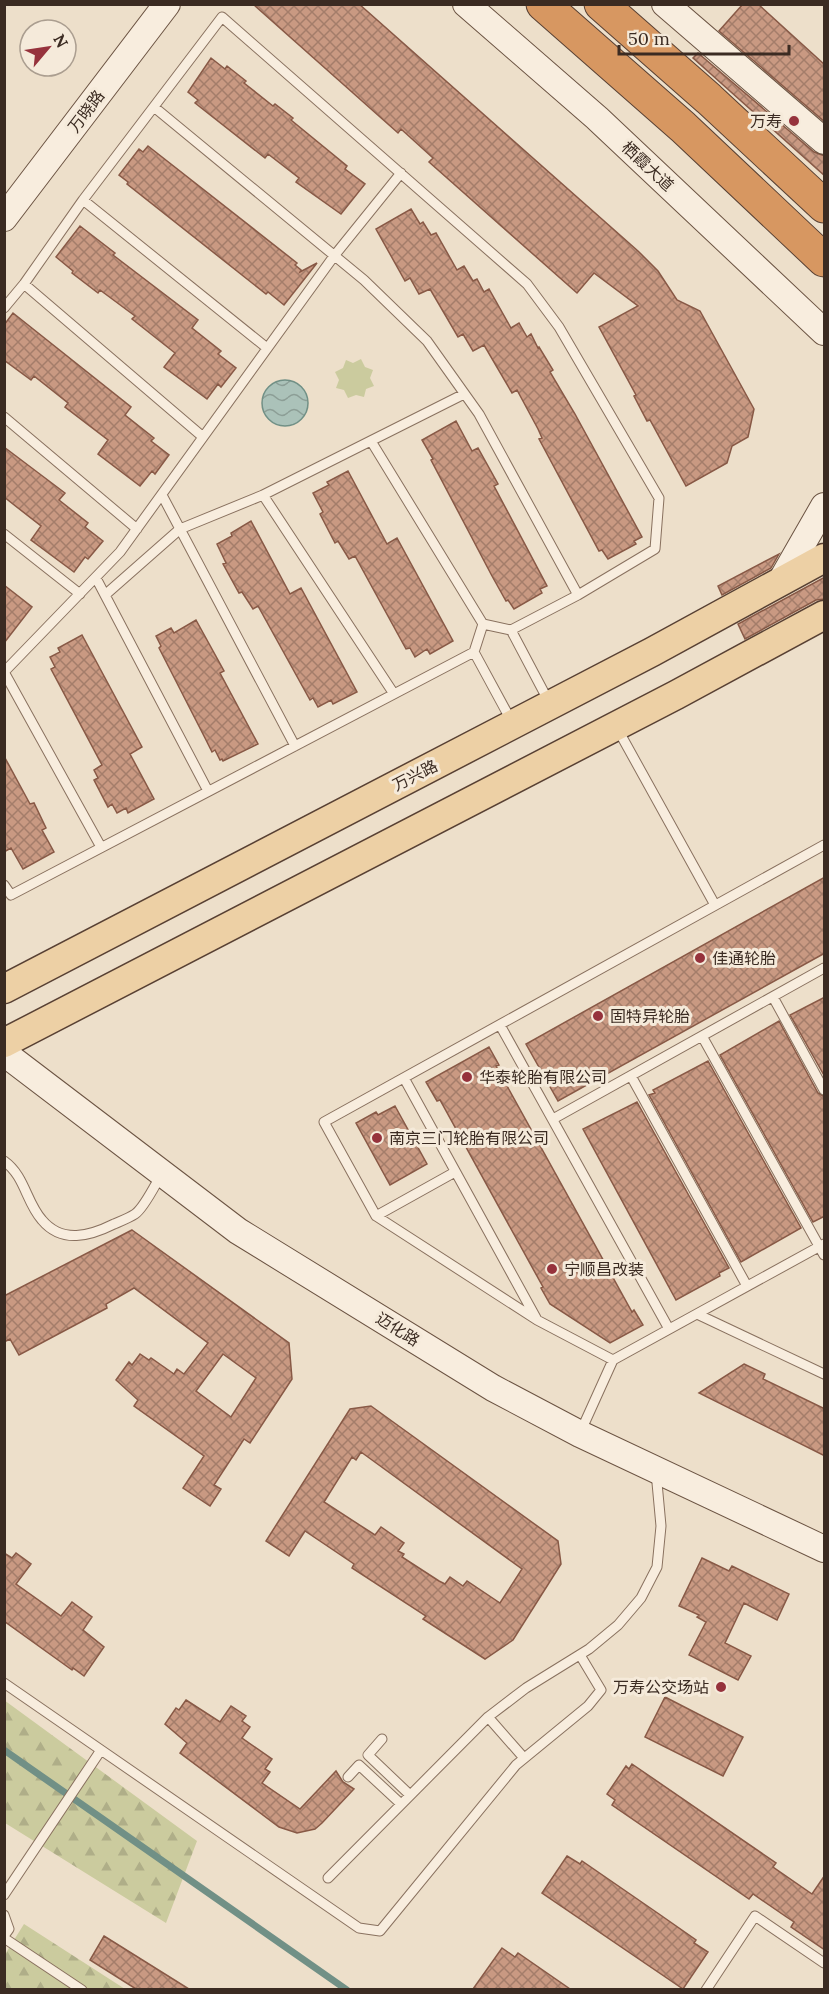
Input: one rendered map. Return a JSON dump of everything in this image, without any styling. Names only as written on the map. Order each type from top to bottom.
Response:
[{"type":"highway","points":[[543,4],[683,127],[825,260]]},
{"type":"highway","points":[[601,4],[710,99],[825,206]]},
{"type":"main road","name":"万兴路","points":[[4,989],[550,705],[825,558]]},
{"type":"main road","points":[[4,1043],[616,726],[825,615]]},
{"type":"street","name":"万晓路","points":[[4,218],[167,4]]},
{"type":"street","name":"栖霞大道","points":[[466,4],[597,118],[825,332]]},
{"type":"street","points":[[665,4],[825,141]]},
{"type":"street","points":[[781,581],[825,506]]},
{"type":"street","name":"迈化路","points":[[4,1053],[238,1231],[494,1388],[580,1434],[825,1549]]},
{"type":"lane","points":[[4,308],[222,17],[527,284],[559,327],[659,498],[655,549],[578,595],[511,630],[483,624],[371,441]]},
{"type":"lane","points":[[154,107],[364,280],[427,341],[479,414],[578,595]]},
{"type":"lane","points":[[101,847],[4,672],[120,552],[334,256],[401,173]]},
{"type":"lane","points":[[83,200],[267,348]]},
{"type":"lane","points":[[24,284],[203,437]]},
{"type":"lane","points":[[105,595],[180,528],[263,495],[464,394]]},
{"type":"lane","points":[[4,417],[137,529]]},
{"type":"lane","points":[[162,495],[295,746]]},
{"type":"lane","points":[[263,495],[393,694]]},
{"type":"lane","points":[[4,534],[80,594]]},
{"type":"lane","points":[[96,578],[208,791]]},
{"type":"lane","points":[[4,885],[11,895],[474,652],[483,624]]},
{"type":"lane","points":[[511,630],[550,705]]},
{"type":"lane","points":[[474,652],[513,724]]},
{"type":"lane","points":[[616,726],[715,905]]},
{"type":"lane","points":[[614,1360],[537,1320],[376,1215],[324,1122],[825,845]]},
{"type":"lane","points":[[553,1119],[825,968]]},
{"type":"lane","points":[[773,997],[825,1090]]},
{"type":"lane","points":[[500,1025],[669,1329]]},
{"type":"lane","points":[[580,1434],[614,1360],[747,1286],[823,1248],[702,1036]]},
{"type":"lane","points":[[630,1076],[747,1286]]},
{"type":"lane","points":[[404,1078],[537,1320]]},
{"type":"lane","points":[[4,1161],[21,1179],[42,1220],[50,1228],[70,1236],[90,1235],[137,1213],[162,1173]]},
{"type":"lane","points":[[376,1215],[455,1172]]},
{"type":"lane","points":[[697,1314],[825,1374]]},
{"type":"lane","points":[[328,1878],[488,1717],[526,1688],[580,1655],[618,1625],[642,1598],[657,1567],[661,1526],[656,1470]]},
{"type":"lane","points":[[4,1683],[359,1928],[380,1931],[516,1765],[588,1706],[601,1690],[580,1655]]},
{"type":"lane","points":[[488,1717],[524,1758]]},
{"type":"lane","points":[[348,1777],[382,1739]]},
{"type":"lane","points":[[4,1895],[101,1750]]},
{"type":"lane","points":[[368,1755],[410,1795]]},
{"type":"lane","points":[[359,1765],[401,1804]]},
{"type":"lane","points":[[4,1915],[9,1929],[4,1937],[82,1989]]},
{"type":"lane","points":[[706,1989],[755,1916],[825,1963]]},
{"type":"green space","points":[[361,359],[365,367],[373,370],[370,378],[374,386],[366,389],[364,397],[356,395],[348,398],[344,390],[336,388],[339,380],[335,372],[343,368],[346,360],[353,363]]},
{"type":"green space","points":[[4,1700],[197,1841],[166,1923],[5,1823]]},
{"type":"green space","points":[[24,1924],[125,1989],[5,1989],[4,1956]]},
{"type":"water","points":[[285,380],[301,387],[308,403],[301,419],[285,426],[269,419],[262,403],[269,387]]},
{"type":"building","points":[[253,4],[359,4],[638,251],[658,271],[677,300],[700,311],[754,409],[748,437],[732,446],[727,463],[686,486],[650,420],[647,421],[634,396],[636,395],[599,327],[638,306],[594,273],[577,293],[429,162],[433,158],[401,129],[398,133]]},
{"type":"building","points":[[743,4],[758,4],[825,65],[825,122],[719,31]]},
{"type":"building","points":[[698,53],[814,152],[825,156],[825,176],[693,58]]},
{"type":"building","points":[[211,58],[225,69],[227,66],[273,106],[275,104],[293,118],[291,120],[347,166],[345,169],[365,184],[341,214],[296,182],[299,178],[268,154],[265,158],[195,103],[198,100],[188,92]]},
{"type":"building","points":[[148,146],[297,263],[295,265],[301,270],[300,272],[317,263],[284,305],[268,292],[266,294],[127,184],[128,182],[119,175],[139,149],[143,152]]},
{"type":"building","points":[[411,209],[420,224],[423,222],[431,235],[436,233],[457,270],[464,266],[473,281],[477,279],[484,292],[489,289],[511,328],[519,323],[527,337],[531,334],[553,370],[550,372],[642,537],[634,541],[636,544],[608,559],[602,550],[599,551],[539,439],[542,438],[538,429],[517,390],[512,393],[484,345],[473,351],[463,334],[458,337],[430,289],[419,294],[410,278],[405,281],[376,229]]},
{"type":"building","points":[[80,226],[115,253],[113,255],[198,320],[192,328],[221,351],[218,354],[236,368],[221,387],[218,384],[207,399],[164,367],[175,353],[132,319],[135,316],[100,290],[98,293],[56,257]]},
{"type":"building","points":[[13,313],[131,407],[125,415],[154,438],[151,441],[169,455],[155,474],[152,471],[140,486],[98,454],[108,440],[65,407],[68,403],[34,376],[31,380],[4,360],[4,325]]},
{"type":"building","points":[[456,421],[472,451],[478,448],[498,484],[494,486],[547,586],[540,589],[542,593],[514,609],[508,600],[506,601],[492,576],[422,440]]},
{"type":"building","points":[[4,447],[65,493],[59,500],[88,523],[85,527],[103,541],[88,559],[85,557],[74,572],[31,540],[41,526],[4,497]]},
{"type":"building","points":[[348,471],[387,544],[397,538],[453,641],[430,654],[427,649],[415,657],[410,648],[406,649],[355,556],[349,559],[338,541],[335,543],[320,514],[323,512],[313,493],[329,485],[327,482]]},
{"type":"building","points":[[251,521],[290,594],[301,588],[357,692],[333,704],[331,700],[318,707],[313,698],[310,700],[258,606],[253,609],[242,592],[239,593],[223,564],[226,563],[217,544]]},
{"type":"building","points":[[779,554],[771,568],[722,595],[718,586]]},
{"type":"building","points":[[825,577],[825,599],[816,600],[745,639],[738,624]]},
{"type":"building","points":[[4,585],[32,607],[4,643]]},
{"type":"building","points":[[196,620],[224,671],[220,673],[258,744],[223,761],[220,760],[215,750],[212,752],[159,648],[161,646],[156,636],[171,628],[174,633]]},
{"type":"building","points":[[82,635],[142,747],[130,754],[154,799],[128,813],[126,808],[117,813],[112,804],[108,807],[94,780],[98,778],[94,770],[102,765],[51,669],[55,667],[50,657],[60,652],[58,648]]},
{"type":"building","points":[[4,756],[30,804],[34,803],[46,828],[42,830],[54,852],[23,869],[11,848],[4,852]]},
{"type":"building","points":[[825,877],[825,953],[558,1101],[526,1044]]},
{"type":"building","points":[[825,997],[825,1077],[790,1015]]},
{"type":"building","points":[[779,1021],[818,1093],[825,1097],[825,1216],[813,1222],[720,1055]]},
{"type":"building","points":[[489,1047],[499,1065],[496,1066],[632,1312],[634,1310],[643,1325],[610,1343],[550,1304],[541,1288],[543,1287],[440,1100],[437,1101],[426,1082]]},
{"type":"building","points":[[708,1061],[801,1228],[741,1262],[649,1095],[655,1093],[653,1090]]},
{"type":"building","points":[[637,1102],[729,1268],[719,1273],[720,1276],[676,1300],[583,1129]]},
{"type":"building","points":[[395,1106],[427,1164],[390,1185],[356,1123],[376,1112],[378,1115]]},
{"type":"building","points":[[132,1230],[289,1343],[292,1379],[250,1443],[244,1439],[214,1485],[221,1489],[210,1506],[183,1488],[204,1456],[134,1406],[138,1400],[116,1380],[129,1362],[132,1365],[140,1354],[149,1360],[151,1358],[174,1374],[177,1369],[184,1374],[208,1343],[134,1288],[106,1304],[107,1308],[19,1355],[10,1339],[4,1342],[4,1296]],"holes":[[[223,1354],[256,1378],[231,1417],[196,1391]]]},
{"type":"building","points":[[744,1364],[765,1374],[763,1379],[825,1409],[825,1456],[699,1393]]},
{"type":"building","points":[[371,1406],[558,1541],[561,1564],[513,1640],[485,1659],[423,1619],[426,1616],[352,1568],[354,1564],[305,1531],[289,1556],[266,1541],[350,1409]],"holes":[[[361,1452],[522,1569],[500,1603],[467,1581],[463,1586],[450,1577],[445,1584],[439,1581],[402,1557],[404,1554],[398,1551],[404,1543],[381,1527],[375,1535],[324,1502],[352,1457],[356,1460]]]},
{"type":"building","points":[[4,1553],[12,1558],[16,1553],[31,1564],[16,1584],[61,1616],[72,1602],[92,1617],[83,1630],[104,1647],[84,1676],[73,1668],[72,1670],[4,1621]]},
{"type":"building","points":[[702,1558],[729,1571],[732,1566],[789,1594],[777,1620],[744,1603],[725,1643],[751,1656],[738,1680],[689,1655],[706,1622],[697,1617],[699,1615],[679,1606]]},
{"type":"building","points":[[665,1697],[743,1737],[723,1776],[645,1737]]},
{"type":"building","points":[[186,1700],[220,1722],[231,1706],[246,1716],[242,1721],[250,1727],[242,1738],[272,1759],[265,1769],[270,1772],[262,1783],[300,1809],[336,1771],[343,1782],[354,1789],[315,1829],[297,1833],[279,1827],[180,1753],[187,1743],[165,1724],[176,1708],[179,1710]]},
{"type":"building","points":[[632,1764],[776,1863],[773,1867],[812,1894],[825,1875],[825,1950],[791,1927],[794,1922],[753,1894],[749,1899],[612,1805],[615,1800],[607,1794],[626,1766],[629,1769]]},
{"type":"building","points":[[567,1856],[580,1864],[582,1861],[696,1940],[694,1943],[708,1952],[683,1989],[542,1893]]},
{"type":"building","points":[[104,1936],[189,1989],[136,1989],[90,1960]]},
{"type":"building","points":[[502,1948],[515,1957],[518,1953],[570,1989],[473,1989]]},
{"type":"waterway","points":[[4,1750],[347,1990]]},
{"type":"place","name":"万寿","points":[[794,121]]},
{"type":"place","name":"佳通轮胎","points":[[700,958]]},
{"type":"place","name":"固特异轮胎","points":[[598,1016]]},
{"type":"place","name":"华泰轮胎有限公司","points":[[467,1077]]},
{"type":"place","name":"南京三门轮胎有限公司","points":[[377,1138]]},
{"type":"place","name":"宁顺昌改装","points":[[552,1269]]},
{"type":"place","name":"万寿公交场站","points":[[721,1687]]}]
